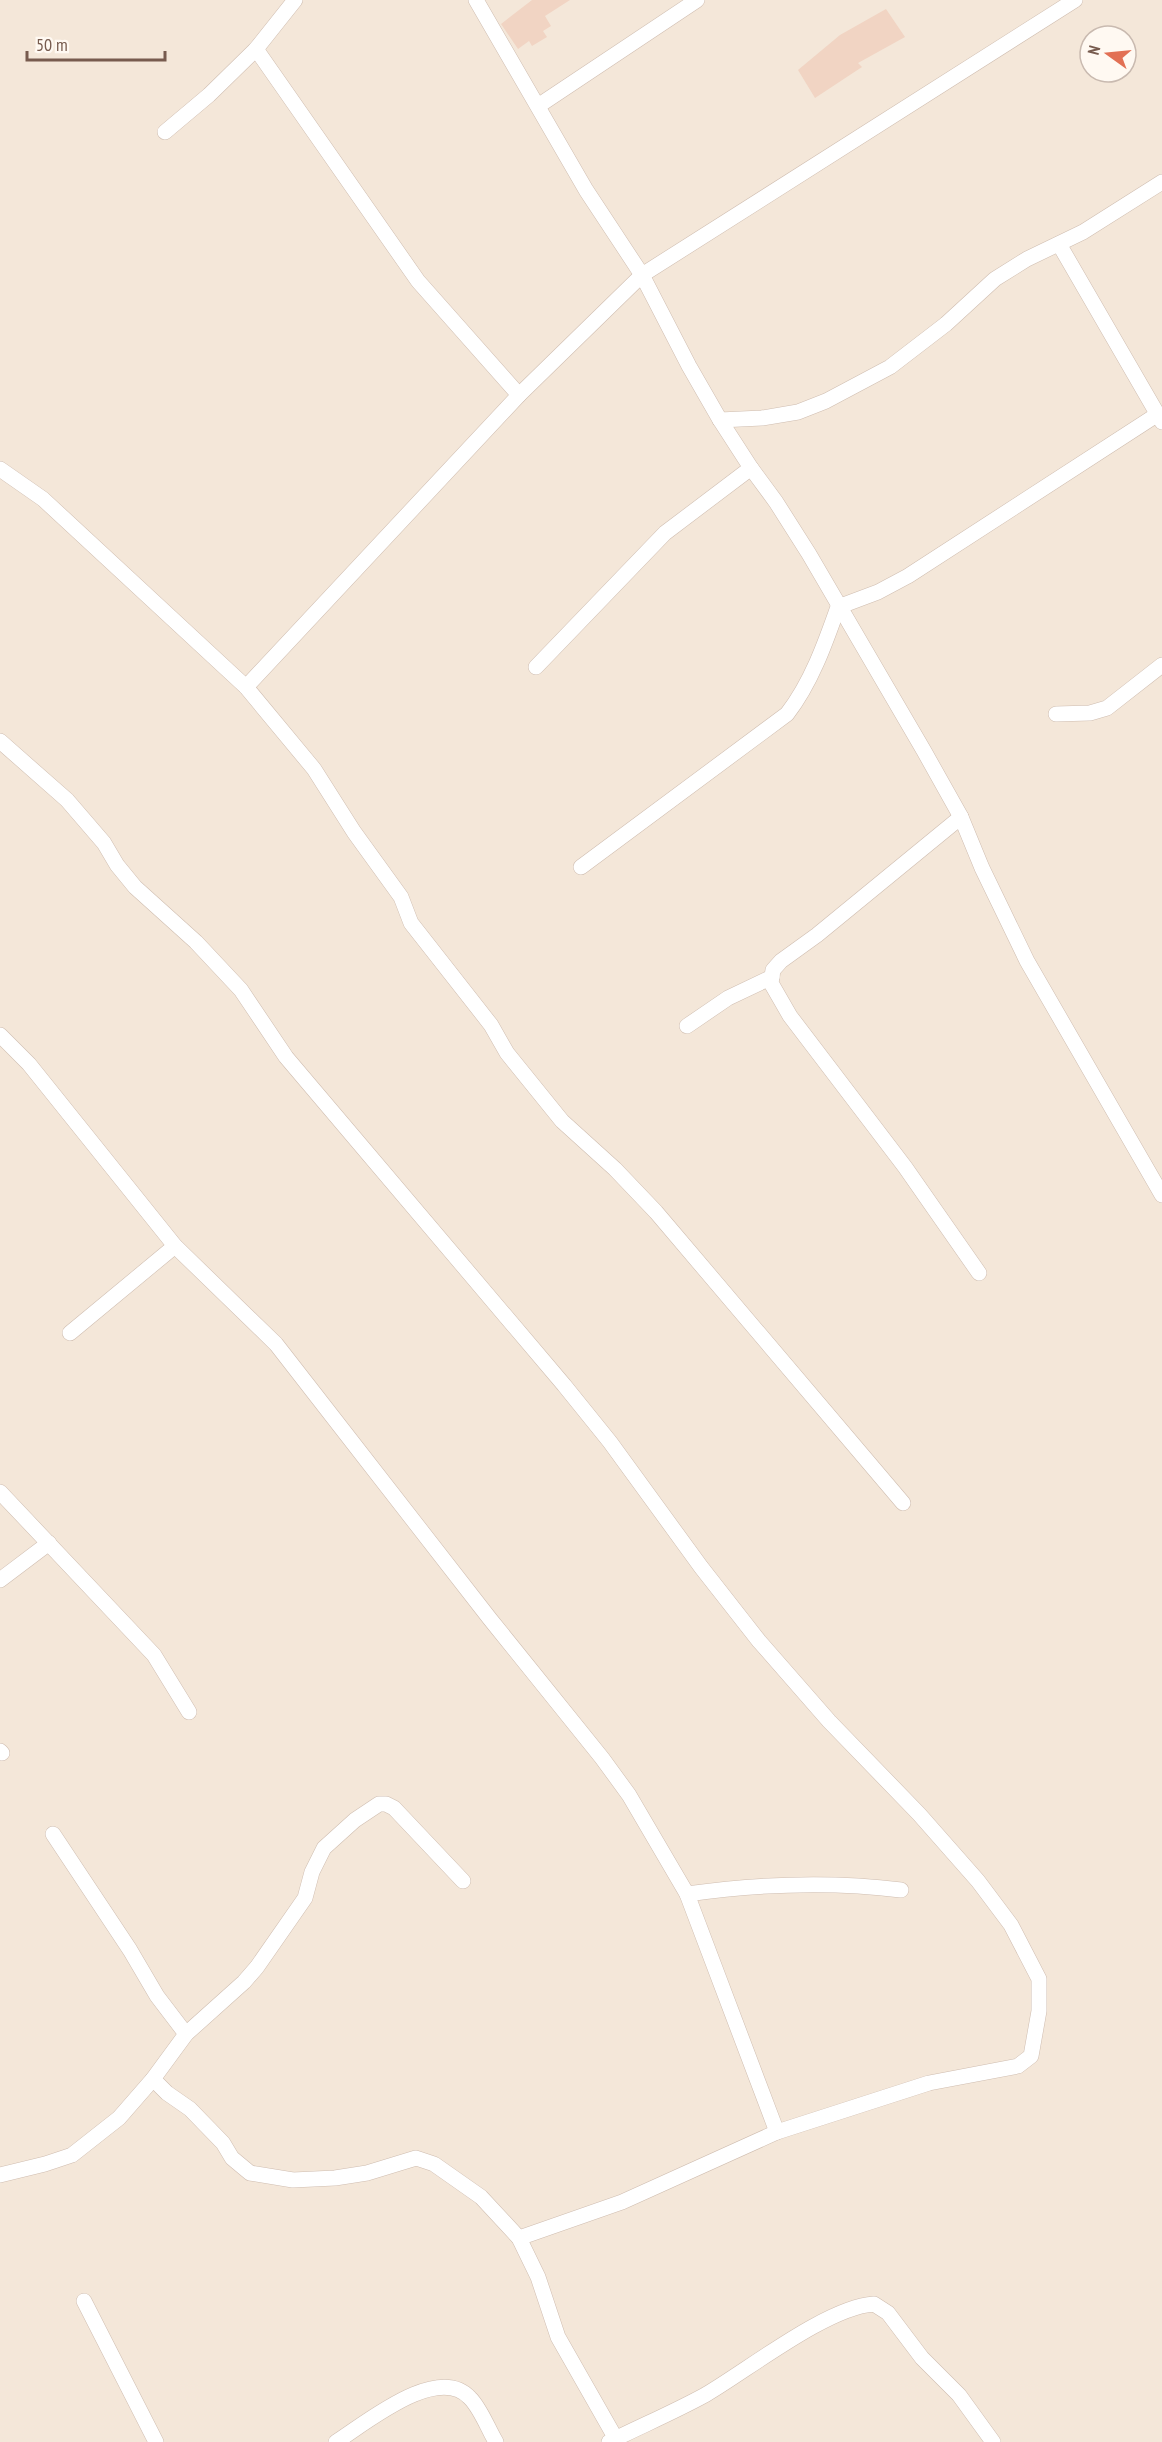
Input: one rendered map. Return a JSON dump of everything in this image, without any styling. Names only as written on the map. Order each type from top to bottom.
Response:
[{"type":"street","points":[[165,132],[209,95],[256,49],[296,0]]},
{"type":"street","points":[[476,0],[585,190],[642,275],[720,420],[782,511],[961,817],[982,868],[1027,961],[1162,1196]]},
{"type":"street","points":[[538,106],[697,0]]},
{"type":"street","points":[[246,687],[519,395],[642,275],[1075,0]]},
{"type":"street","points":[[256,49],[418,280],[519,395]]},
{"type":"street","points":[[720,420],[762,418],[798,412],[826,401],[890,367],[945,324],[995,279],[1027,259],[1083,232],[1162,182]]},
{"type":"street","points":[[581,867],[787,714],[797,702],[814,667],[838,607],[878,592],[908,576],[1160,418],[1059,244]]},
{"type":"street","points":[[536,666],[665,533],[751,468]]},
{"type":"street","points":[[0,469],[43,499],[246,687],[314,769],[354,832],[402,897],[411,923],[491,1025],[507,1053],[562,1121],[615,1169],[656,1212],[903,1503]]},
{"type":"street","points":[[1056,714],[1090,713],[1107,708],[1162,665]]},
{"type":"street","points":[[0,741],[67,800],[104,843],[117,865],[135,887],[196,942],[241,990],[286,1057],[610,1442],[701,1567],[759,1641],[956,1856],[1011,1925],[1039,1978],[1039,2011],[1031,2056],[1018,2066],[929,2083],[777,2132],[622,2202],[519,2238]]},
{"type":"street","points":[[961,817],[853,907],[781,962],[773,970],[771,983],[790,1016],[905,1167],[979,1273]]},
{"type":"street","points":[[687,1026],[728,998],[772,977]]},
{"type":"street","points":[[0,1035],[29,1064],[175,1246],[276,1344],[483,1610],[602,1758],[628,1796],[687,1894],[777,2132]]},
{"type":"street","points":[[70,1333],[175,1246]]},
{"type":"street","points":[[0,1492],[154,1655],[189,1712]]},
{"type":"street","points":[[0,1580],[49,1543]]},
{"type":"street","points":[[0,2175],[72,2155],[119,2118],[153,2079],[186,2034],[244,1982],[257,1966],[305,1898],[312,1872],[324,1848],[355,1820],[378,1804],[386,1804],[394,1808],[463,1881]]},
{"type":"street","points":[[53,1834],[130,1950],[157,1996],[186,2034]]},
{"type":"street","points":[[687,1894],[729,1888],[779,1886],[865,1885],[901,1890]]},
{"type":"street","points":[[153,2079],[189,2109],[223,2143],[232,2158],[250,2173],[293,2180],[336,2178],[367,2173],[416,2158],[434,2164],[481,2197],[519,2238],[538,2277],[558,2337],[613,2440],[704,2396],[808,2330],[851,2308],[874,2304],[888,2313],[922,2358],[959,2395],[993,2442]]},
{"type":"street","points":[[84,2301],[156,2442]]},
{"type":"street","points":[[336,2442],[412,2394],[435,2387],[453,2386],[471,2398],[495,2442]]},
{"type":"shaded area","points":[[0,0],[1162,0],[1162,2442],[0,2442]]},
{"type":"building","points":[[532,0],[570,0],[545,16],[551,26],[543,31],[547,37],[532,46],[529,41],[518,49],[501,24]]},
{"type":"building","points":[[886,9],[905,37],[858,63],[862,67],[815,98],[798,70],[840,35]]}]
